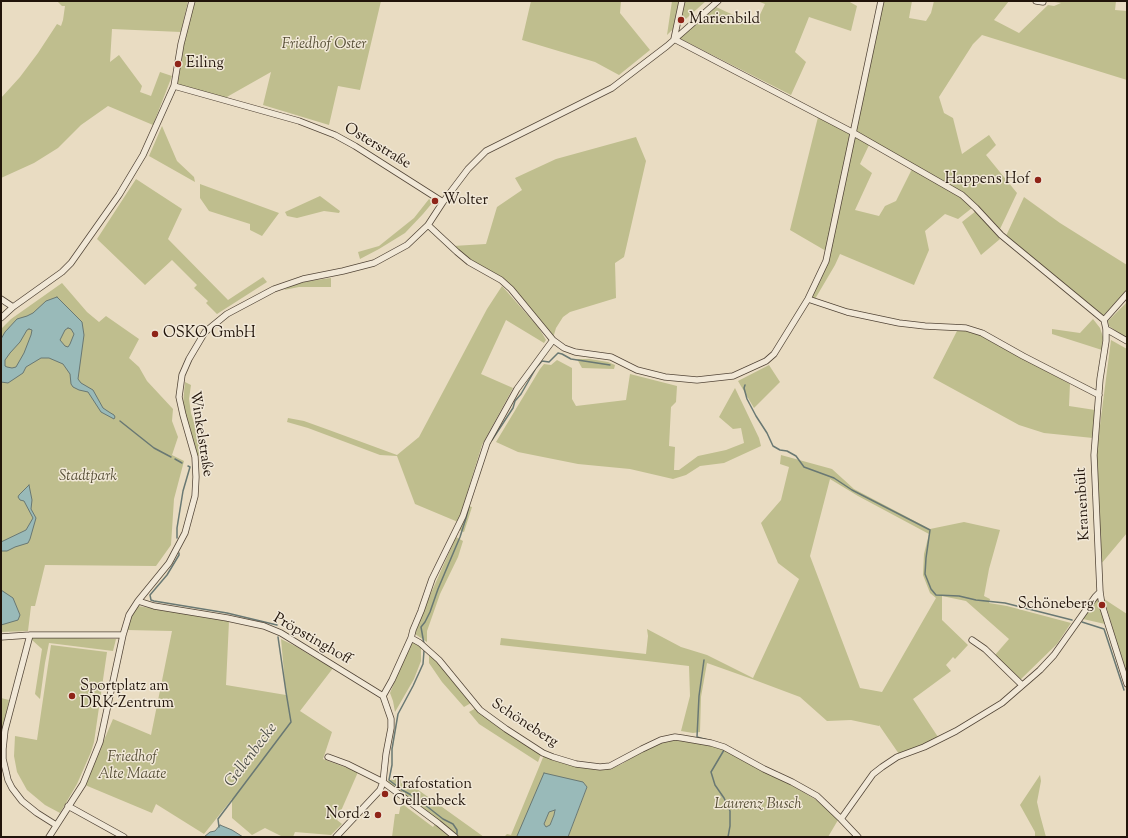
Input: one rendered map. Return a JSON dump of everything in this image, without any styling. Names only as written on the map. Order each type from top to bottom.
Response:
[{"type":"street","points":[[1,318],[13,307],[62,272],[71,263],[119,195],[143,155],[174,86],[181,44],[192,1]]},
{"type":"street","points":[[674,39],[682,1]]},
{"type":"street","points":[[443,202],[468,169],[486,150],[612,88],[667,46],[718,1]]},
{"type":"street","points":[[428,225],[469,262],[501,280],[511,289],[553,340],[564,348],[575,352],[611,358],[637,370],[665,377],[697,380],[733,376],[766,361],[774,354],[808,299],[826,261],[852,132],[881,1]]},
{"type":"street","points":[[1036,1],[1043,2]]},
{"type":"street","points":[[674,39],[852,132],[962,195],[1001,235],[1104,320],[1127,294]]},
{"type":"street","name":"Osterstraße","points":[[174,86],[299,121],[335,135],[443,202]]},
{"type":"street","name":"Winkelstraße","points":[[49,837],[83,784],[100,742],[123,635],[129,615],[169,563],[185,533],[195,496],[196,477],[195,457],[179,397],[182,375],[204,332],[227,314],[274,289],[303,279],[344,271],[374,263],[407,245],[428,225],[443,202]]},
{"type":"street","points":[[1,299],[13,307]]},
{"type":"street","points":[[808,299],[848,312],[899,323],[966,328],[982,333],[1099,396]]},
{"type":"street","name":"Kranenbült","points":[[1104,320],[1106,341],[1100,379],[1094,455],[1100,592],[1102,604],[1127,684]]},
{"type":"street","points":[[1106,329],[1127,341]]},
{"type":"street","points":[[336,837],[380,790],[383,782],[391,728],[391,719],[383,696],[411,638],[432,579],[463,516],[487,443],[517,389],[553,340]]},
{"type":"street","points":[[841,819],[873,774],[882,767],[897,757],[924,747],[956,731],[1002,703],[1054,655],[1100,592]]},
{"type":"street","name":"Pröpstinghoff","points":[[138,602],[264,626],[281,633],[383,696]]},
{"type":"street","points":[[30,635],[5,730],[3,759],[8,780],[22,801],[56,825]]},
{"type":"street","points":[[1,637],[30,635],[123,635]]},
{"type":"street","name":"Schöneberg","points":[[411,638],[420,643],[439,660],[480,710],[506,729],[544,753],[576,764],[600,767],[610,766],[642,748],[661,740],[682,738],[711,743],[724,747],[817,796],[858,837]]},
{"type":"street","points":[[972,640],[985,649],[1022,685]]},
{"type":"street","points":[[328,757],[347,764],[383,782],[455,837]]},
{"type":"street","points":[[68,806],[124,837]]},
{"type":"green space","points":[[57,1],[188,1],[181,32],[112,29],[110,62],[119,55],[142,86],[140,92],[151,96],[160,72],[172,76],[153,125],[108,106],[81,125],[58,148],[34,163],[1,178],[1,98],[20,77],[57,24],[61,26],[65,6],[62,6]]},
{"type":"green space","name":"Friedhof Oster","points":[[194,1],[381,1],[360,90],[338,86],[329,125],[263,105],[271,72],[225,98],[177,84],[183,45]]},
{"type":"green space","points":[[531,1],[621,1],[620,13],[650,50],[619,75],[595,62],[522,40]]},
{"type":"green space","points":[[672,1],[679,1],[673,29],[667,35]]},
{"type":"green space","points":[[684,1],[706,1],[679,25]]},
{"type":"green space","points":[[757,1],[848,1],[857,6],[851,31],[809,17],[795,52],[806,62],[791,95],[679,38],[716,7],[755,25],[765,4]]},
{"type":"green space","points":[[883,1],[912,1],[909,18],[926,21],[931,13],[934,1],[1009,1],[994,20],[1019,33],[1048,5],[1054,6],[1061,3],[1049,1],[1116,1],[1115,10],[1127,11],[1127,80],[982,35],[973,44],[939,97],[944,113],[953,118],[962,154],[989,135],[996,145],[986,155],[1017,193],[1000,229],[964,193],[855,131]]},
{"type":"green space","points":[[818,117],[850,134],[826,251],[790,230]]},
{"type":"green space","points":[[162,126],[177,161],[194,177],[195,182],[149,156]]},
{"type":"green space","points":[[854,136],[869,145],[860,164],[872,173],[855,210],[879,216],[885,206],[896,201],[912,169],[960,197],[972,208],[958,219],[945,214],[925,231],[929,250],[914,285],[840,254],[815,299],[811,298],[827,263]]},
{"type":"green space","points":[[636,137],[646,161],[624,257],[615,263],[616,298],[570,312],[563,317],[556,328],[553,338],[512,289],[470,260],[453,246],[486,244],[497,207],[522,190],[515,178],[556,159]]},
{"type":"green space","points":[[136,179],[182,209],[168,239],[228,300],[263,277],[267,282],[217,314],[206,303],[208,301],[194,288],[197,285],[172,260],[145,285],[97,239]]},
{"type":"green space","points":[[200,184],[279,213],[262,236],[250,230],[250,224],[209,211],[200,198]]},
{"type":"green space","points":[[320,196],[340,211],[339,213],[324,211],[297,218],[287,216],[285,212]]},
{"type":"green space","points":[[1024,197],[1060,223],[1127,265],[1127,291],[1103,316],[1006,236]]},
{"type":"green space","points":[[429,199],[433,202],[405,233],[360,259],[358,252],[379,246],[414,218]]},
{"type":"green space","points":[[976,211],[1000,239],[981,255],[962,222]]},
{"type":"green space","points":[[331,278],[331,287],[299,287],[284,290],[292,285]]},
{"type":"green space","name":"Stadtpark","points":[[62,283],[87,312],[99,322],[106,316],[139,339],[129,358],[139,367],[147,381],[173,409],[172,421],[178,437],[172,455],[184,461],[174,499],[171,545],[156,566],[45,565],[35,606],[31,606],[28,631],[1,632],[1,329],[11,319]]},
{"type":"green space","points":[[502,286],[539,328],[546,340],[544,343],[506,320],[481,374],[513,388],[482,445],[458,522],[415,504],[397,456],[380,455],[308,428],[287,422],[288,418],[304,421],[397,455],[419,437],[487,309]]},
{"type":"green space","points":[[1127,302],[1127,339],[1109,326],[1108,321]]},
{"type":"green space","points":[[1093,319],[1100,328],[1103,337],[1102,350],[1052,334],[1052,329],[1080,333]]},
{"type":"green space","points":[[957,331],[965,331],[981,335],[1070,384],[1069,406],[1095,410],[1093,438],[1044,433],[1019,425],[933,378]]},
{"type":"green space","points":[[1111,340],[1127,349],[1127,533],[1101,564],[1096,456]]},
{"type":"green space","points":[[577,359],[590,359],[608,362],[615,365],[614,369],[582,368]]},
{"type":"green space","points":[[557,360],[572,368],[572,399],[576,406],[626,400],[630,374],[677,386],[676,402],[671,407],[669,446],[675,447],[674,470],[679,470],[698,456],[726,450],[744,443],[741,428],[733,429],[719,417],[735,388],[759,438],[761,446],[724,463],[700,466],[686,475],[673,479],[630,469],[578,464],[518,452],[496,442],[540,369],[544,364],[551,365]]},
{"type":"green space","points":[[769,365],[780,382],[754,408],[738,381]]},
{"type":"green space","points":[[185,382],[191,385],[189,399],[191,413],[202,449],[199,456],[196,454],[183,404]]},
{"type":"green space","points":[[781,455],[832,469],[854,489],[930,529],[964,522],[1000,530],[989,569],[984,596],[990,599],[989,603],[1007,606],[1071,623],[1057,644],[1020,680],[995,655],[1009,639],[966,601],[942,596],[942,620],[968,645],[955,659],[953,657],[946,665],[951,671],[913,699],[938,737],[923,745],[899,754],[879,725],[851,720],[827,721],[800,697],[707,663],[701,697],[700,732],[693,733],[681,731],[690,696],[689,666],[500,645],[501,638],[646,654],[648,636],[647,629],[681,647],[707,655],[753,678],[799,579],[778,563],[761,523],[781,500],[789,467],[780,464]],"holes":[[[830,479],[858,496],[929,534],[924,554],[923,575],[930,593],[936,598],[882,692],[860,688],[810,556]]]},
{"type":"green space","points":[[468,506],[472,507],[464,532],[459,530]]},
{"type":"green space","points":[[456,537],[463,541],[458,557],[440,594],[427,631],[427,642],[415,634],[423,611]]},
{"type":"green space","points":[[1098,599],[1105,624],[1083,619],[1095,600]]},
{"type":"green space","points":[[1104,599],[1127,614],[1127,676]]},
{"type":"green space","name":"Friedhof Alte Maate","points":[[138,606],[229,621],[226,685],[286,695],[281,639],[333,668],[300,711],[332,732],[323,759],[358,772],[337,820],[342,824],[331,835],[295,832],[293,837],[283,837],[265,828],[252,835],[232,818],[232,799],[204,834],[156,804],[152,813],[85,785],[113,719],[151,735],[172,631],[127,630],[132,614]]},
{"type":"green space","points":[[32,637],[116,639],[113,651],[49,643],[40,699],[35,694],[42,649],[32,640]]},
{"type":"green space","points":[[412,640],[421,646],[421,661],[414,679],[395,712],[390,693]]},
{"type":"green space","points":[[51,645],[107,652],[94,742],[77,784],[60,813],[45,805],[27,790],[17,772],[14,756],[15,736],[37,740]]},
{"type":"green space","points":[[429,653],[471,703],[464,707],[442,682],[429,663]]},
{"type":"green space","points":[[1,698],[9,700],[1,738]]},
{"type":"green space","points":[[476,708],[494,724],[541,754],[538,762],[479,724],[469,712]]},
{"type":"green space","name":"Laurenz Busch","points":[[682,740],[696,741],[726,750],[818,801],[838,820],[828,837],[568,837],[587,787],[582,782],[517,836],[518,837],[504,837],[507,834],[511,835],[544,755],[552,760],[576,766],[610,769],[661,742]]},
{"type":"green space","points":[[1040,775],[1041,781],[1037,802],[1046,837],[1035,837],[1035,832],[1020,805]]},
{"type":"green space","points":[[398,776],[402,782],[410,784],[484,837],[457,837],[454,833],[387,782]]},
{"type":"green space","points":[[401,803],[433,827],[435,824],[452,837],[392,837],[395,814],[399,814]]},
{"type":"green space","points":[[555,810],[550,825],[546,828],[544,824],[549,811]]},
{"type":"water","points":[[57,297],[82,322],[84,335],[78,379],[81,383],[93,390],[103,408],[114,415],[114,419],[101,412],[88,392],[73,387],[71,384],[70,374],[63,364],[49,358],[41,358],[26,367],[23,373],[8,383],[1,382],[1,339],[5,332],[17,319],[33,313],[46,301]],"holes":[[[68,328],[71,329],[74,334],[68,347],[65,346],[60,340],[65,330]],[[29,329],[32,330],[31,335],[24,353],[16,367],[12,368],[5,366],[5,360]]]},
{"type":"water","points":[[29,485],[32,500],[31,509],[36,518],[30,539],[28,543],[7,551],[1,551],[1,542],[26,530],[33,518],[24,501],[20,500],[18,497]]},
{"type":"water","points":[[1,590],[13,598],[20,615],[18,620],[1,625]]},
{"type":"water","points":[[544,773],[583,782],[587,787],[568,837],[517,836]],"holes":[[[555,810],[550,825],[546,827],[544,824],[549,812]]]},
{"type":"water","points":[[220,825],[243,837],[204,837],[210,832],[215,831]]},
{"type":"waterway","points":[[492,440],[513,408],[515,401],[542,361],[549,362],[558,353],[571,359],[610,365]]},
{"type":"waterway","points":[[745,385],[744,388],[747,399],[773,446],[796,456],[804,467],[834,478],[852,490],[930,530],[925,574],[931,589],[936,595],[959,596],[976,600],[1005,603],[1072,620]]},
{"type":"waterway","name":"Gellenbecke","points":[[120,421],[154,448],[171,457]]},
{"type":"waterway","name":"Gellenbecke","points":[[175,459],[182,463]]},
{"type":"waterway","name":"Gellenbecke","points":[[177,538],[177,528],[183,491],[190,467],[188,466]]},
{"type":"waterway","points":[[424,644],[421,627],[430,612],[460,537],[469,506]]},
{"type":"waterway","name":"Gellenbecke","points":[[179,553],[167,575],[150,595],[151,600],[227,613],[277,625]]},
{"type":"waterway","points":[[1082,622],[1104,629],[1124,690]]},
{"type":"waterway","name":"Gellenbecke","points":[[219,827],[218,819],[291,722],[278,637]]},
{"type":"waterway","points":[[424,651],[423,664],[398,714],[392,749],[392,765],[389,780],[402,790],[415,797],[443,819],[453,824],[457,830],[457,834]]},
{"type":"waterway","points":[[704,660],[699,696],[697,737],[708,740]]},
{"type":"waterway","points":[[724,750],[711,772],[715,785],[724,798],[730,811],[728,837]]},
{"type":"place","name":"Marienbild","points":[[681,20]]},
{"type":"place","name":"Eiling","points":[[178,64]]},
{"type":"place","name":"Happens Hof","points":[[1038,180]]},
{"type":"place","name":"Wolter","points":[[435,201]]},
{"type":"place","name":"OSKO GmbH","points":[[155,334]]},
{"type":"place","name":"Schöneberg","points":[[1102,605]]},
{"type":"place","name":"Sportplatz am DRK-Zentrum","points":[[72,696]]},
{"type":"place","name":"Trafostation Gellenbeck","points":[[385,794]]},
{"type":"place","name":"Nord 2","points":[[378,815]]}]
